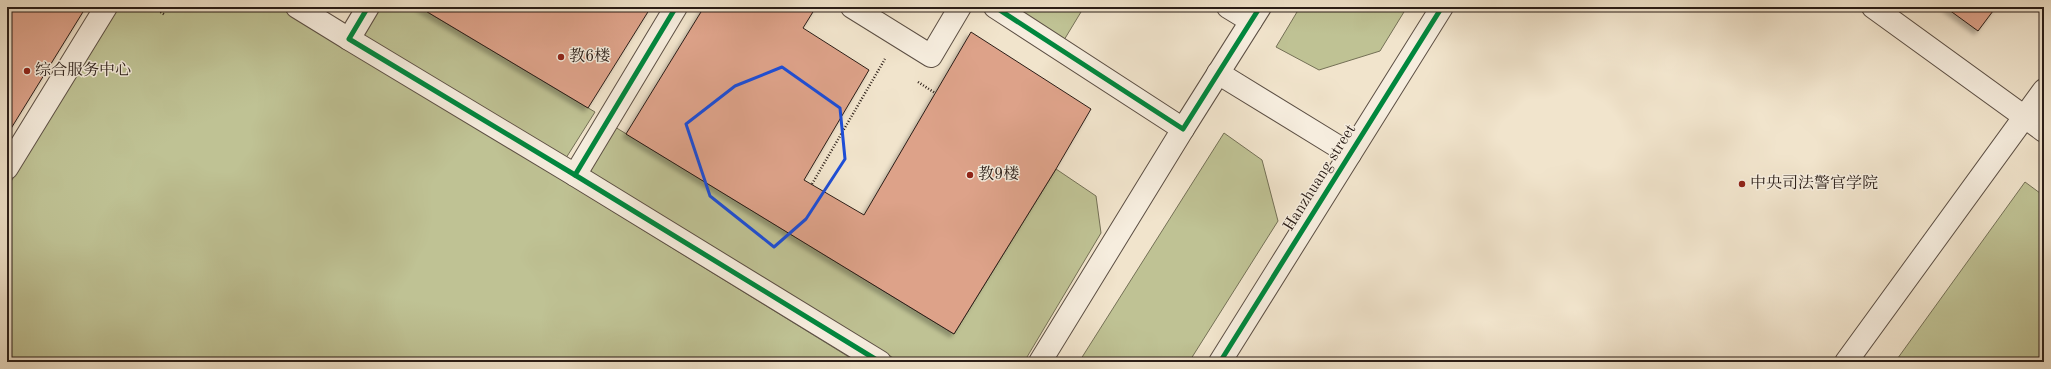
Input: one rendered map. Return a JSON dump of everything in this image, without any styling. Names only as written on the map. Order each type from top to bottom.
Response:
[{"type":"street","points":[[7,168],[106,7]]},
{"type":"street","points":[[297,7],[880,362]]},
{"type":"street","points":[[349,39],[368,7]]},
{"type":"street","points":[[575,175],[676,7]]},
{"type":"street","points":[[852,7],[931,56],[960,7]]},
{"type":"street","points":[[995,7],[1183,129]]},
{"type":"street","points":[[1040,362],[1255,14],[1228,7]]},
{"type":"street","name":"Hanzhuang street","points":[[1220,362],[1442,7]]},
{"type":"street","points":[[1873,7],[2044,131]]},
{"type":"street","points":[[1218,73],[1350,154]]},
{"type":"street","points":[[1846,362],[2044,90]]},
{"type":"path","points":[[153,7],[165,15]]},
{"type":"path","points":[[812,184],[899,36]]},
{"type":"highlighted area","points":[[782,67],[840,108],[845,159],[806,219],[774,247],[710,196],[686,124],[735,86]]},
{"type":"green space","points":[[119,7],[282,7],[857,362],[7,362],[7,188]]},
{"type":"green space","points":[[380,7],[419,7],[595,112],[566,158],[363,35]]},
{"type":"green space","points":[[1002,7],[1084,7],[1061,45]]},
{"type":"green space","points":[[1300,7],[1407,7],[1380,51],[1319,70],[1276,47]]},
{"type":"green space","points":[[615,127],[954,334],[1056,169],[1096,196],[1101,233],[1024,362],[900,362],[590,172]]},
{"type":"green space","points":[[1224,133],[1262,160],[1278,221],[1189,362],[1079,362]]},
{"type":"green space","points":[[2025,182],[2044,196],[2044,362],[1895,362]]},
{"type":"building","name":"综合服务中心","points":[[7,7],[86,7],[7,135]]},
{"type":"building","name":"教6楼","points":[[419,7],[651,7],[588,108]]},
{"type":"building","name":"教9楼","points":[[704,7],[816,7],[803,28],[869,70],[804,180],[864,215],[971,32],[1091,109],[1056,169],[954,334],[626,134]]},
{"type":"building","points":[[1945,7],[1996,7],[1978,31]]},
{"type":"cycle path","points":[[368,7],[349,39],[575,175]]},
{"type":"cycle path","points":[[676,7],[575,175],[880,362]]},
{"type":"cycle path","points":[[995,7],[1183,129],[1260,7]]},
{"type":"cycle path","points":[[1220,362],[1442,7]]},
{"type":"place","name":"教6楼","points":[[561,57]]},
{"type":"place","name":"综合服务中心","points":[[27,71]]},
{"type":"place","name":"教9楼","points":[[970,175]]},
{"type":"place","name":"中央司法警官学院","points":[[1742,184]]}]
